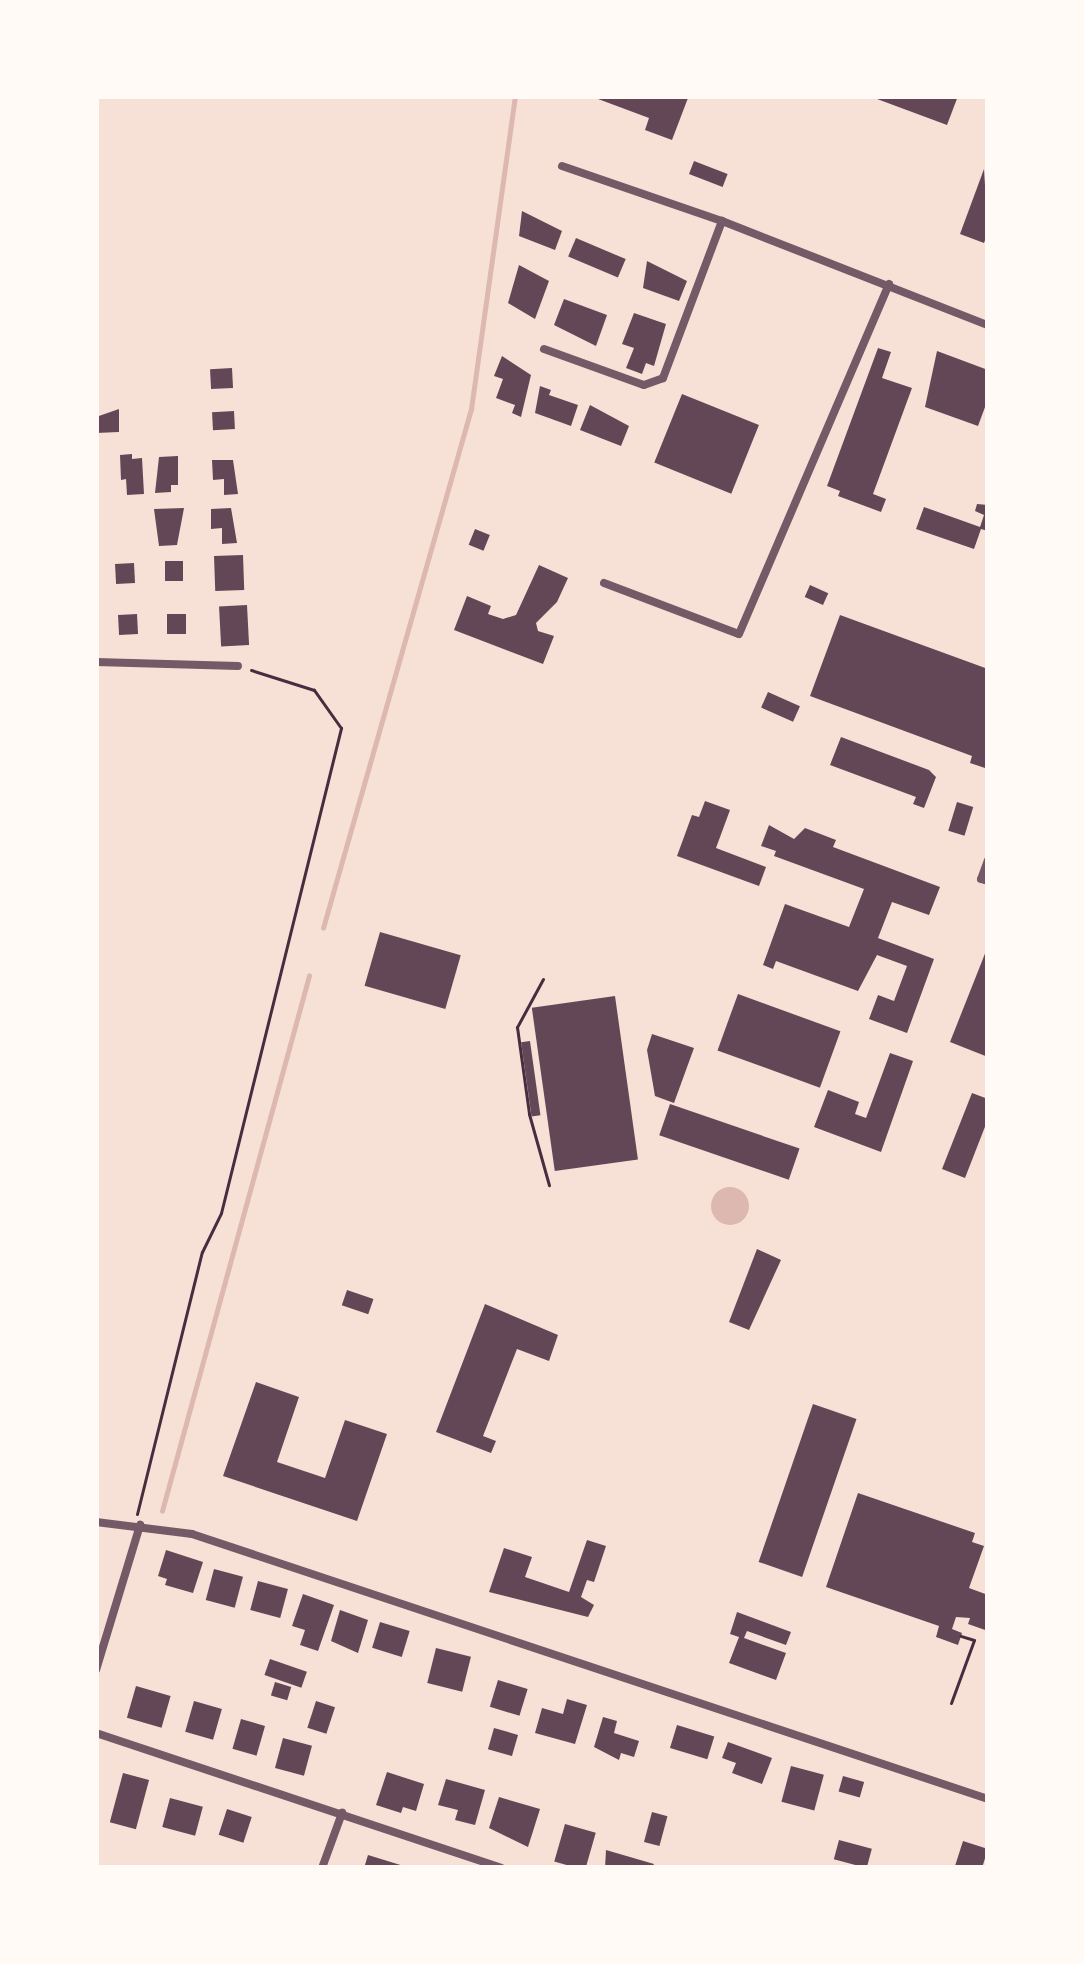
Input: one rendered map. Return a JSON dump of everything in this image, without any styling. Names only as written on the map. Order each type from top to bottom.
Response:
[{"type":"street","points":[[562,166],[722,221],[988,325]]},
{"type":"street","points":[[544,349],[644,385],[663,378],[722,221]]},
{"type":"street","points":[[604,583],[739,634],[889,284]]},
{"type":"street","points":[[96,662],[238,666]]},
{"type":"street","points":[[988,860],[981,879],[988,881]]},
{"type":"street","points":[[96,1522],[192,1534],[988,1799]]},
{"type":"street","points":[[96,1670],[140,1525]]},
{"type":"street","points":[[96,1733],[501,1868]]},
{"type":"street","points":[[322,1868],[342,1812]]},
{"type":"path","points":[[140,1525],[143,1482],[202,1252],[220,1214],[341,728],[314,690],[238,666]]},
{"type":"path","points":[[543,979],[517,1027],[530,1114],[549,1185]]},
{"type":"path","points":[[951,1702],[974,1640],[961,1636]]},
{"type":"path","points":[[962,1672],[973,1676]]},
{"type":"shaded area","points":[[730,1187],[743,1193],[749,1206],[743,1219],[730,1225],[717,1219],[711,1206],[717,1193]]},
{"type":"building","points":[[590,96],[688,98],[672,140],[645,130],[649,118]]},
{"type":"building","points":[[869,96],[958,96],[947,125]]},
{"type":"building","points":[[694,161],[728,174],[723,187],[689,174]]},
{"type":"building","points":[[984,169],[988,232],[984,243],[960,234]]},
{"type":"building","points":[[522,211],[562,231],[555,250],[519,236]]},
{"type":"building","points":[[576,238],[626,259],[618,278],[568,256]]},
{"type":"building","points":[[647,261],[687,281],[679,301],[643,288]]},
{"type":"building","points":[[519,265],[549,281],[535,319],[508,303]]},
{"type":"building","points":[[564,299],[607,315],[596,346],[554,325]]},
{"type":"building","points":[[634,313],[666,324],[654,366],[646,363],[642,374],[626,368],[634,348],[622,344]]},
{"type":"building","points":[[878,348],[891,352],[882,378],[912,388],[873,494],[886,499],[881,512],[838,496],[840,491],[827,486]]},
{"type":"building","points":[[937,351],[988,370],[988,399],[978,426],[925,407]]},
{"type":"building","points":[[502,356],[531,375],[521,417],[512,413],[515,405],[496,398],[503,379],[494,376]]},
{"type":"building","points":[[232,368],[233,388],[211,389],[210,369]]},
{"type":"building","points":[[540,386],[551,390],[549,395],[578,405],[571,426],[535,413]]},
{"type":"building","points":[[682,394],[759,425],[731,494],[654,463]]},
{"type":"building","points":[[590,405],[629,426],[621,446],[580,430]]},
{"type":"building","points":[[119,409],[119,432],[96,433],[96,417]]},
{"type":"building","points":[[234,411],[235,429],[213,430],[212,412]]},
{"type":"building","points":[[132,454],[132,459],[142,458],[144,494],[127,495],[126,479],[121,480],[120,455]]},
{"type":"building","points":[[178,456],[178,485],[171,485],[171,492],[155,493],[159,457]]},
{"type":"building","points":[[212,460],[233,460],[238,494],[224,495],[224,479],[213,480]]},
{"type":"building","points":[[977,504],[988,505],[988,531],[981,529],[974,549],[916,529],[924,507],[980,527],[984,515],[975,511]]},
{"type":"building","points":[[184,508],[177,545],[159,546],[154,509]]},
{"type":"building","points":[[231,508],[237,543],[222,544],[222,528],[211,529],[211,509]]},
{"type":"building","points":[[475,529],[490,535],[483,551],[469,545]]},
{"type":"building","points":[[243,555],[244,590],[215,591],[214,556]]},
{"type":"building","points":[[165,561],[183,561],[183,581],[165,581]]},
{"type":"building","points":[[134,563],[135,583],[116,584],[115,564]]},
{"type":"building","points":[[539,565],[568,578],[557,602],[536,623],[538,631],[554,636],[543,664],[454,630],[467,596],[491,606],[488,614],[503,619],[516,615]]},
{"type":"building","points":[[810,585],[828,593],[823,605],[805,597]]},
{"type":"building","points":[[247,605],[249,645],[221,646],[219,606]]},
{"type":"building","points":[[137,614],[138,634],[119,635],[118,615]]},
{"type":"building","points":[[167,614],[186,614],[186,634],[167,634]]},
{"type":"building","points":[[840,615],[988,669],[988,769],[970,763],[972,756],[810,696]]},
{"type":"building","points":[[768,692],[800,706],[793,722],[761,708]]},
{"type":"building","points":[[841,737],[929,770],[936,777],[924,808],[913,804],[916,797],[830,765]]},
{"type":"building","points":[[705,801],[730,810],[716,848],[766,867],[759,886],[677,856],[692,815],[699,817]]},
{"type":"building","points":[[957,802],[973,807],[964,836],[948,831]]},
{"type":"building","points":[[769,825],[794,839],[805,828],[836,840],[833,847],[940,887],[929,915],[892,902],[878,938],[934,959],[907,1033],[869,1019],[878,995],[894,1001],[907,966],[877,955],[858,991],[776,961],[773,969],[763,965],[785,904],[849,927],[864,889],[774,856],[776,851],[761,846]]},
{"type":"building","points":[[380,932],[461,955],[445,1009],[365,986]]},
{"type":"building","points":[[988,946],[988,1057],[950,1042]]},
{"type":"building","points":[[738,994],[840,1031],[820,1088],[717,1050]]},
{"type":"building","points":[[615,996],[638,1159],[555,1171],[532,1008]]},
{"type":"building","points":[[652,1034],[694,1048],[674,1103],[655,1096],[647,1050]]},
{"type":"building","points":[[530,1041],[540,1115],[532,1117],[521,1042]]},
{"type":"building","points":[[890,1053],[913,1061],[881,1152],[814,1127],[828,1090],[859,1102],[855,1114],[866,1118]]},
{"type":"building","points":[[972,1093],[988,1099],[988,1119],[965,1178],[942,1169]]},
{"type":"building","points":[[670,1104],[800,1149],[789,1180],[659,1135]]},
{"type":"building","points":[[757,1249],[781,1260],[749,1330],[729,1322]]},
{"type":"building","points":[[347,1290],[373,1299],[368,1314],[342,1305]]},
{"type":"building","points":[[485,1304],[558,1335],[549,1361],[517,1349],[483,1436],[496,1441],[491,1453],[436,1432]]},
{"type":"building","points":[[256,1382],[299,1397],[277,1462],[325,1478],[345,1420],[387,1434],[357,1521],[223,1476]]},
{"type":"building","points":[[813,1404],[856,1419],[802,1577],[759,1562]]},
{"type":"building","points":[[858,1493],[975,1533],[972,1542],[984,1546],[969,1588],[988,1595],[988,1631],[968,1624],[970,1618],[956,1617],[952,1629],[962,1633],[958,1645],[936,1637],[939,1626],[826,1587]]},
{"type":"building","points":[[587,1540],[606,1546],[594,1582],[587,1580],[581,1597],[594,1605],[588,1617],[489,1592],[504,1548],[532,1557],[525,1577],[569,1592]]},
{"type":"building","points":[[166,1550],[203,1562],[193,1593],[165,1585],[167,1579],[158,1576]]},
{"type":"building","points":[[214,1569],[243,1577],[235,1608],[206,1600]]},
{"type":"building","points":[[258,1581],[288,1589],[280,1618],[250,1610]]},
{"type":"building","points":[[303,1594],[334,1605],[318,1651],[300,1645],[305,1630],[292,1626]]},
{"type":"building","points":[[340,1610],[368,1620],[358,1653],[331,1641]]},
{"type":"building","points":[[737,1612],[791,1632],[786,1645],[747,1631],[744,1638],[786,1653],[776,1680],[729,1663],[739,1637],[730,1634]]},
{"type":"building","points":[[380,1622],[410,1631],[402,1657],[372,1648]]},
{"type":"building","points":[[436,1648],[471,1657],[462,1692],[427,1683]]},
{"type":"building","points":[[270,1659],[307,1672],[301,1688],[264,1675]]},
{"type":"building","points":[[498,1680],[528,1689],[519,1716],[490,1707]]},
{"type":"building","points":[[275,1682],[291,1687],[287,1700],[271,1695]]},
{"type":"building","points":[[136,1686],[171,1696],[162,1728],[127,1718]]},
{"type":"building","points":[[567,1699],[587,1705],[575,1744],[535,1733],[542,1708],[563,1714]]},
{"type":"building","points":[[194,1701],[222,1709],[213,1740],[185,1732]]},
{"type":"building","points":[[316,1701],[335,1707],[326,1734],[307,1728]]},
{"type":"building","points":[[603,1717],[617,1721],[614,1733],[639,1741],[634,1757],[621,1753],[619,1760],[594,1747]]},
{"type":"building","points":[[241,1719],[265,1726],[256,1756],[232,1749]]},
{"type":"building","points":[[677,1725],[714,1736],[707,1759],[670,1748]]},
{"type":"building","points":[[494,1728],[518,1735],[512,1756],[488,1749]]},
{"type":"building","points":[[283,1738],[312,1746],[304,1776],[275,1768]]},
{"type":"building","points":[[728,1742],[772,1758],[762,1784],[732,1773],[736,1763],[722,1758]]},
{"type":"building","points":[[791,1766],[824,1775],[814,1811],[781,1802]]},
{"type":"building","points":[[387,1772],[424,1784],[416,1811],[403,1807],[401,1813],[376,1805]]},
{"type":"building","points":[[123,1773],[149,1780],[136,1829],[110,1822]]},
{"type":"building","points":[[843,1776],[864,1782],[860,1797],[839,1791]]},
{"type":"building","points":[[446,1779],[485,1790],[475,1825],[455,1820],[458,1810],[438,1805]]},
{"type":"building","points":[[499,1797],[540,1809],[528,1847],[489,1828]]},
{"type":"building","points":[[170,1798],[203,1807],[195,1836],[162,1827]]},
{"type":"building","points":[[227,1809],[252,1817],[243,1843],[219,1835]]},
{"type":"building","points":[[652,1812],[667,1816],[659,1846],[644,1842]]},
{"type":"building","points":[[565,1824],[596,1833],[586,1868],[554,1861]]},
{"type":"building","points":[[839,1840],[872,1849],[867,1868],[834,1859]]},
{"type":"building","points":[[963,1841],[988,1849],[982,1868],[955,1866]]},
{"type":"building","points":[[606,1850],[654,1864],[652,1868],[605,1868]]},
{"type":"building","points":[[368,1855],[407,1867],[407,1868],[364,1868]]},
{"type":"waterway","points":[[323,928],[471,409],[515,96]]},
{"type":"waterway","points":[[162,1511],[309,976]]}]
